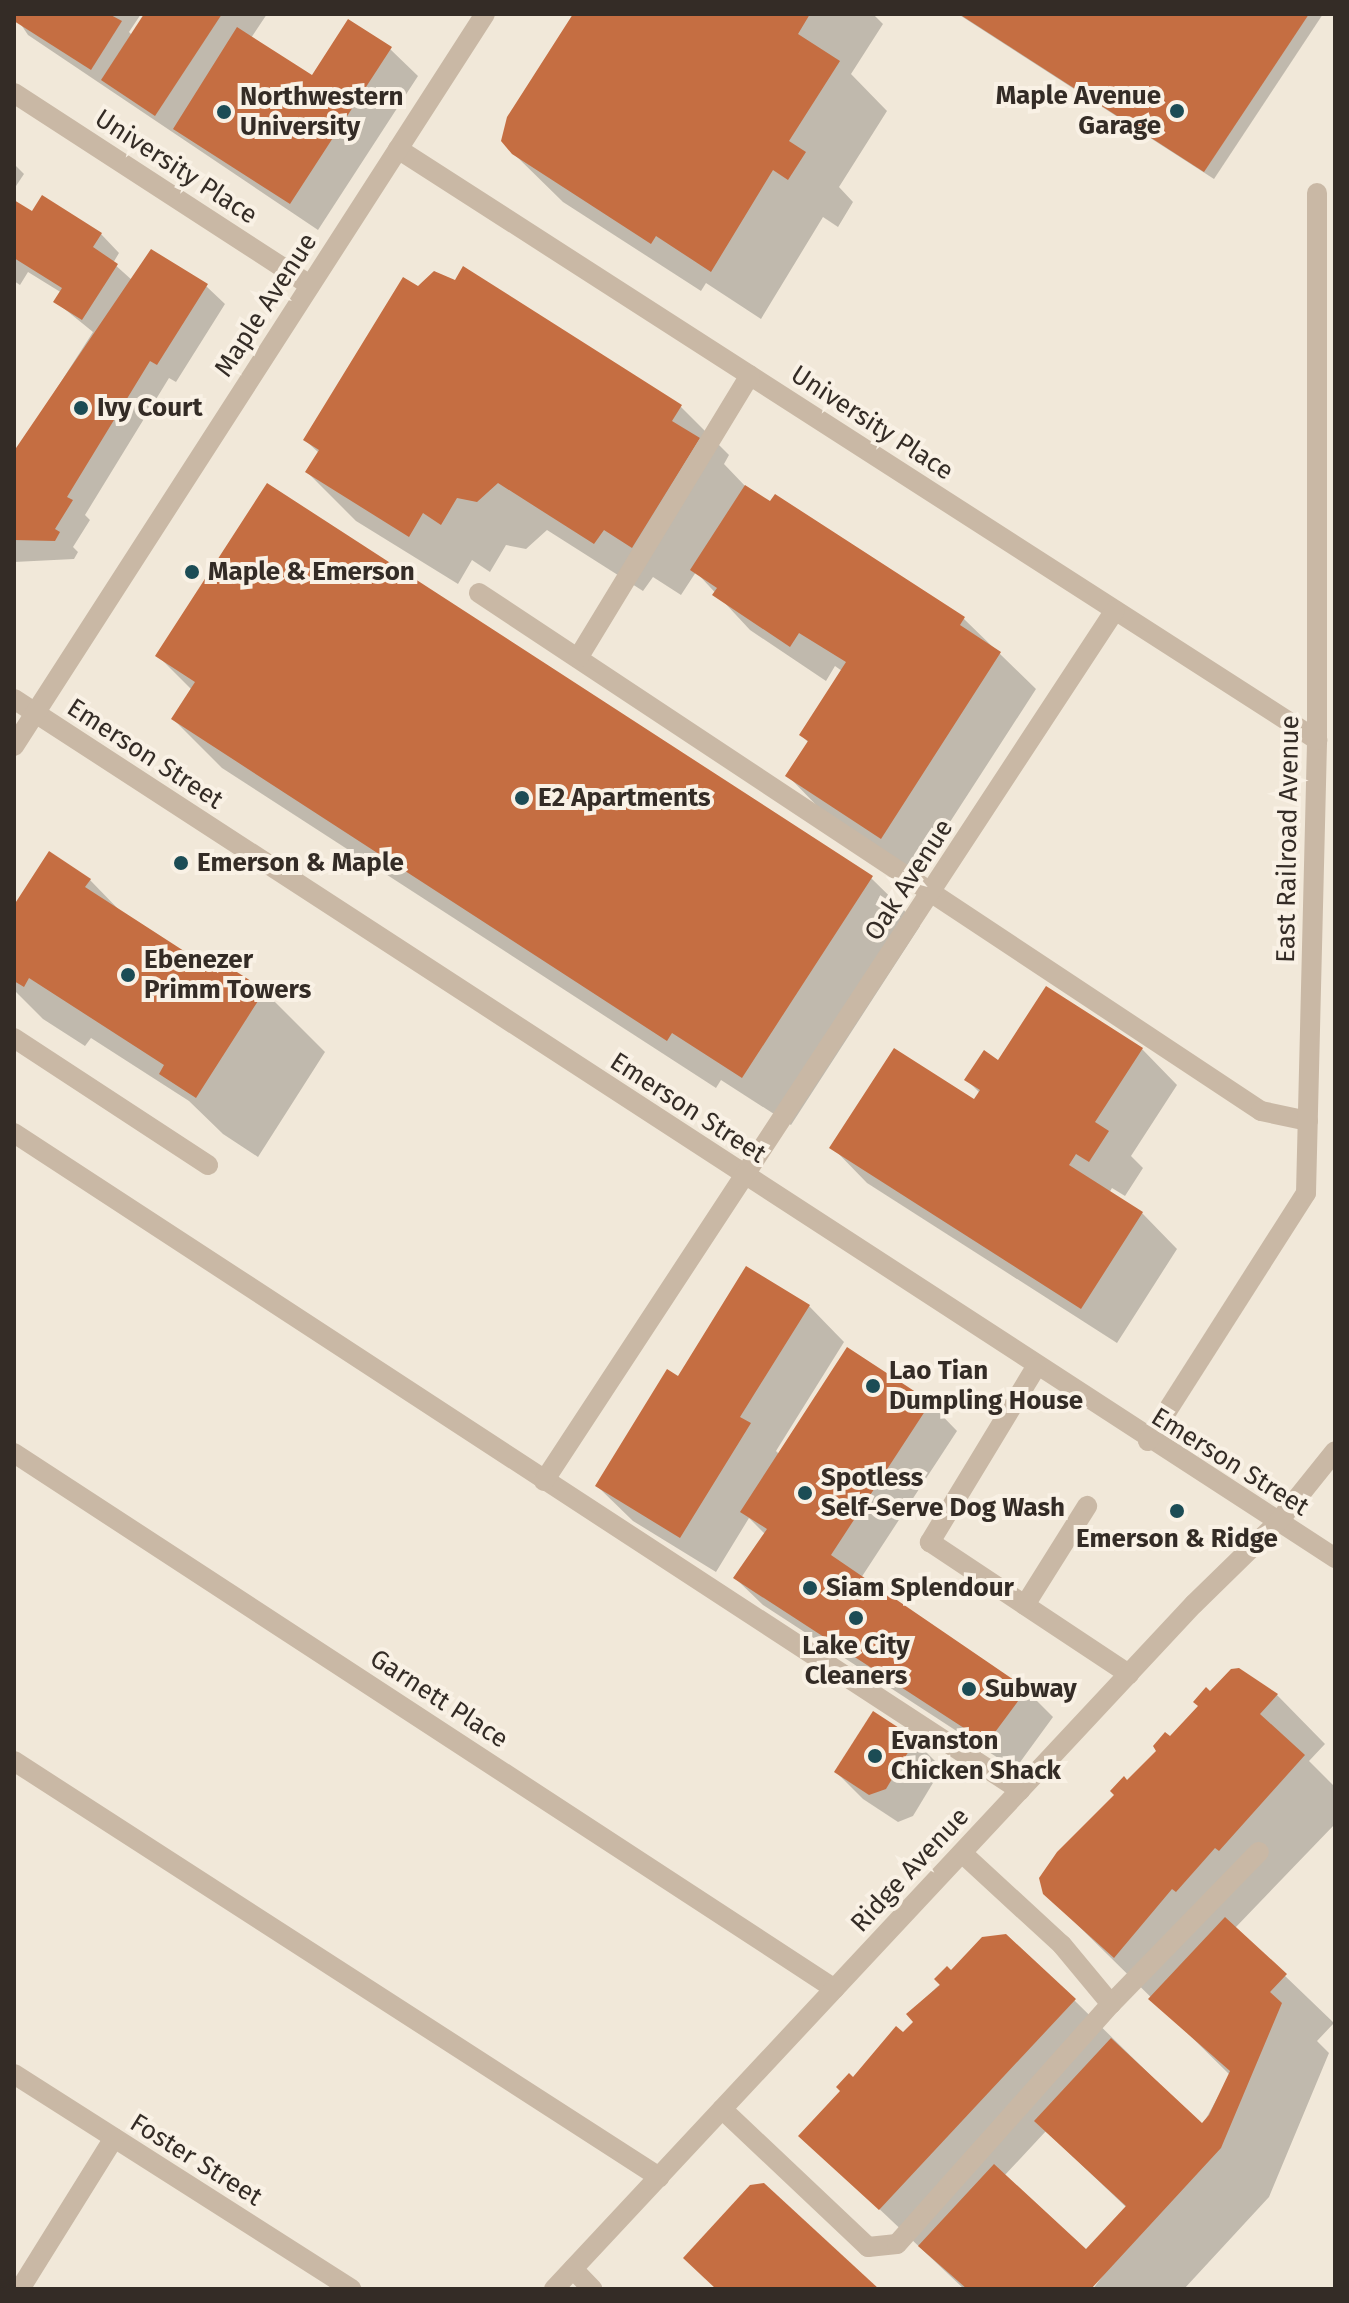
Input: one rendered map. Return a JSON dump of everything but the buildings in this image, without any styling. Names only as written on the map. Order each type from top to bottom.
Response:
[{"type":"street","name":"Maple Avenue","points":[[14,746],[485,14]]},
{"type":"street","name":"University Place","points":[[14,93],[310,285]]},
{"type":"street","name":"University Place","points":[[398,149],[1317,740]]},
{"type":"street","name":"East Railroad Avenue","points":[[1148,1441],[1306,1193],[1317,740],[1317,193]]},
{"type":"street","points":[[578,658],[750,375]]},
{"type":"street","points":[[479,593],[1261,1111],[1308,1121]]},
{"type":"street","name":"Oak Avenue","points":[[544,1481],[746,1178],[1115,610]]},
{"type":"street","name":"Emerson Street","points":[[14,699],[1148,1441],[1335,1558]]},
{"type":"street","points":[[14,1038],[208,1165]]},
{"type":"street","points":[[14,1133],[1020,1790]]},
{"type":"street","points":[[1036,1367],[930,1542],[1129,1674]]},
{"type":"street","name":"Ridge Avenue","points":[[554,2289],[1129,1674],[1278,1522],[1335,1451]]},
{"type":"street","name":"Garnett Place","points":[[14,1453],[835,1989]]},
{"type":"street","points":[[1025,1605],[1087,1506]]},
{"type":"street","points":[[14,1761],[659,2177]]},
{"type":"street","points":[[722,2109],[868,2247],[897,2244],[1111,2004],[1259,1852]]},
{"type":"street","points":[[962,1853],[1062,1945],[1111,2004]]},
{"type":"street","name":"Foster Street","points":[[14,2074],[351,2289]]},
{"type":"street","points":[[20,2289],[114,2138]]},
{"type":"street","points":[[573,2269],[592,2289]]},
{"type":"place","name":"Maple Avenue Garage","points":[[1177,111]]},
{"type":"place","name":"Northwestern University","points":[[224,112]]},
{"type":"place","name":"Ivy Court","points":[[81,408]]},
{"type":"place","name":"Maple & Emerson","points":[[192,572]]},
{"type":"place","name":"E2 Apartments","points":[[522,798]]},
{"type":"place","name":"Emerson & Maple","points":[[181,863]]},
{"type":"place","name":"Ebenezer Primm Towers","points":[[128,975]]},
{"type":"place","name":"Lao Tian Dumpling House","points":[[873,1386]]},
{"type":"place","name":"Spotless Self-Serve Dog Wash","points":[[805,1493]]},
{"type":"place","name":"Emerson & Ridge","points":[[1177,1511]]},
{"type":"place","name":"Siam Splendour","points":[[810,1588]]},
{"type":"place","name":"Lake City Cleaners","points":[[856,1618]]},
{"type":"place","name":"Subway","points":[[969,1689]]},
{"type":"place","name":"Evanston Chicken Shack","points":[[875,1756]]}]
